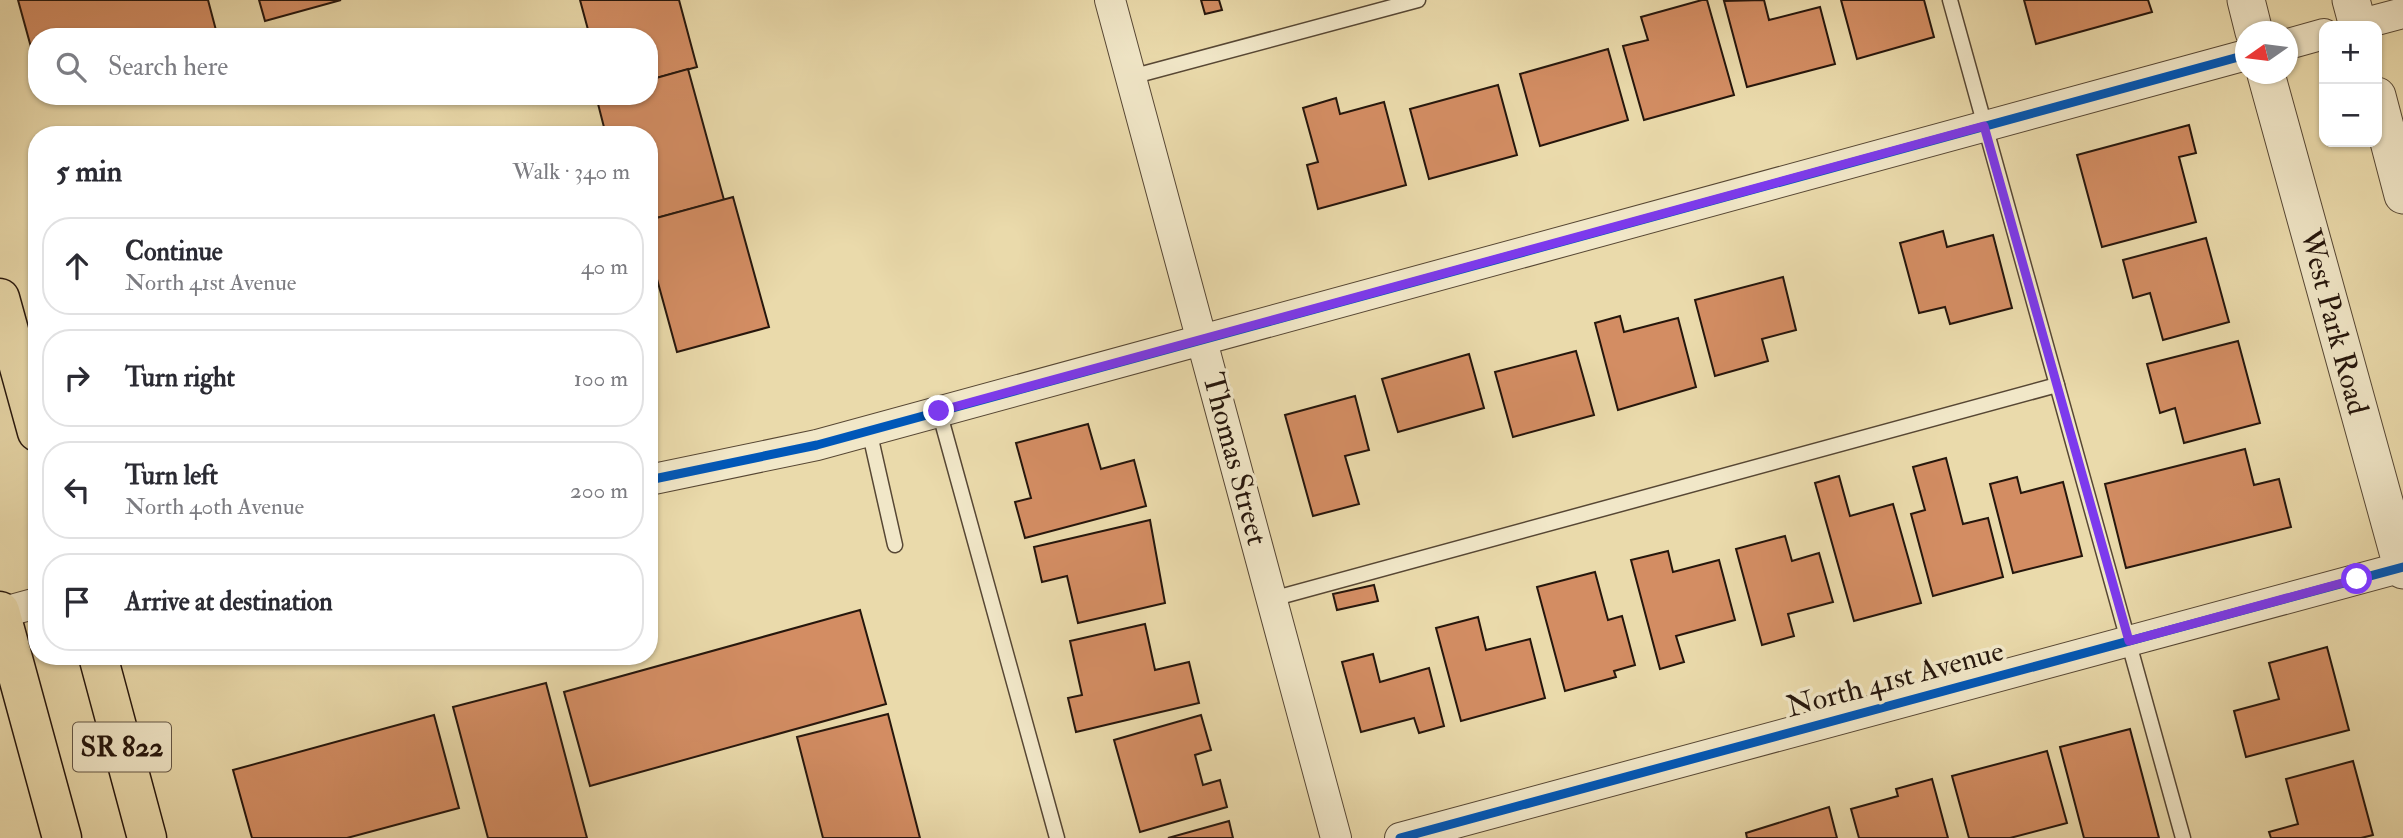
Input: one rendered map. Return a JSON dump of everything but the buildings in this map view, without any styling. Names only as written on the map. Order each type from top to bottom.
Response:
[{"type":"main road","points":[[0,298],[24,337],[28,366]]},
{"type":"main road","name":"SR 822","points":[[0,612],[62,838]]},
{"type":"main road","name":"SR 822","points":[[100,665],[147,838]]},
{"type":"street","name":"Thomas Street","points":[[1110,0],[1336,838]]},
{"type":"street","points":[[2246,0],[2251,21]]},
{"type":"street","points":[[2355,21],[2403,13]]},
{"type":"street","points":[[2298,40],[2319,33]]},
{"type":"street","points":[[658,478],[817,444],[2235,58]]},
{"type":"street","name":"West Park Road","points":[[2269,84],[2403,568]]},
{"type":"street","points":[[2382,115],[2403,195]]},
{"type":"street","name":"North 41st Avenue","points":[[1400,838],[2403,568]]},
{"type":"street","points":[[0,612],[28,605]]},
{"type":"lane","points":[[1131,77],[1418,0]]},
{"type":"lane","points":[[1950,0],[2183,838]]},
{"type":"lane","points":[[1272,599],[2057,385]]},
{"type":"lane","points":[[939,411],[1057,838]]},
{"type":"lane","points":[[869,430],[895,545]]},
{"type":"cycle path","points":[[658,478],[817,445],[2235,58]]},
{"type":"cycle path","points":[[1400,838],[2403,567]]},
{"type":"route","points":[[939,411],[1984,126],[2129,641],[2357,579]]}]
